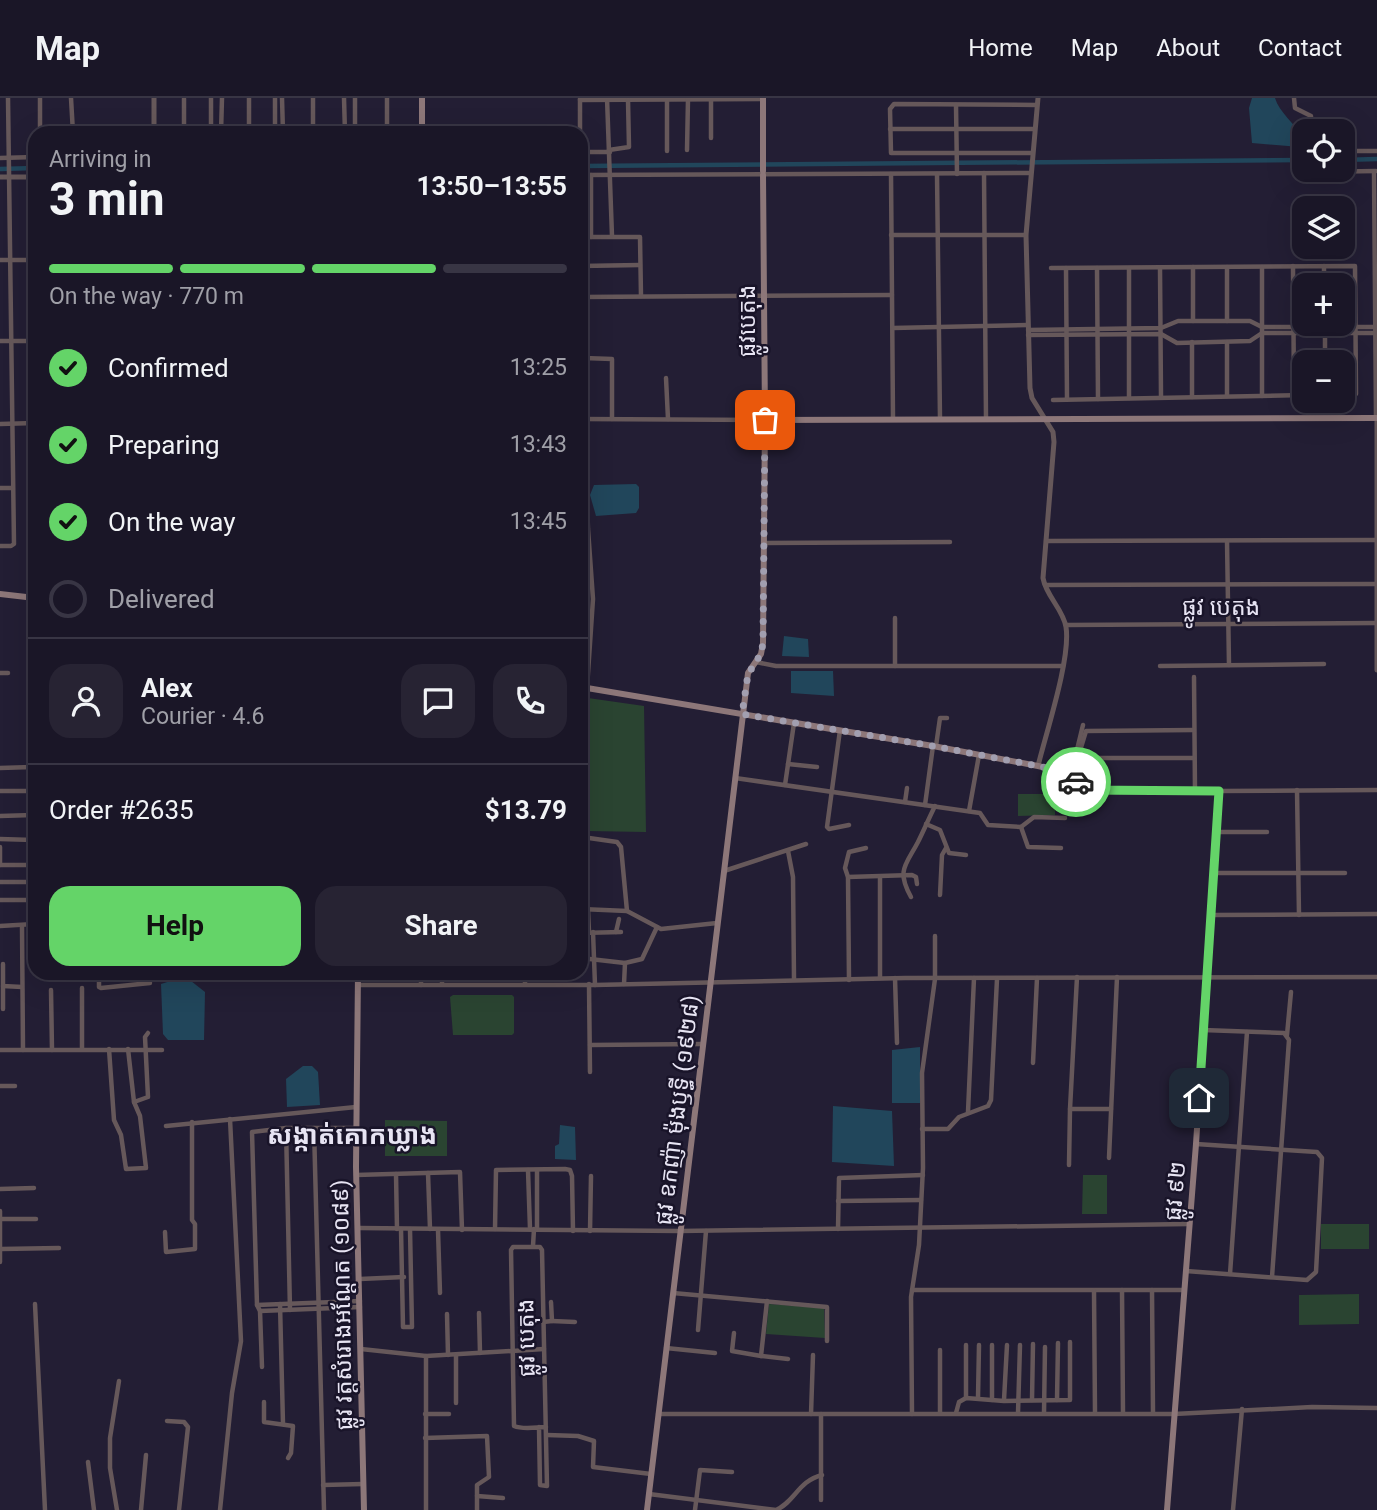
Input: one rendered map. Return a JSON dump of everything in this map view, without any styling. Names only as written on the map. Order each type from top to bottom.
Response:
[{"type":"main road","points":[[422,98],[422,126]]},
{"type":"main road","name":"ផ្លូវបេតុង","points":[[742,714],[748,674],[761,654],[763,643],[763,98]]},
{"type":"main road","points":[[765,420],[1376,418]]},
{"type":"main road","points":[[0,594],[28,597]]},
{"type":"main road","points":[[588,688],[1038,766],[1062,771],[1085,790],[1219,791]]},
{"type":"main road","name":"ផ្លូវ ឧកញ៉ា ម៉ុងឫទ្ធី (១៩២៨)","points":[[647,1510],[742,714]]},
{"type":"main road","name":"ផ្លូវ ៩២","points":[[1167,1510],[1196,1144],[1219,791]]},
{"type":"main road","name":"ផ្លូវ វត្តសំរោងអណ្ដែត (១០៨៩)","points":[[358,980],[356,1175],[364,1510]]},
{"type":"street","points":[[0,546],[14,544],[8,98]]},
{"type":"street","points":[[40,98],[40,126]]},
{"type":"street","points":[[71,98],[73,126]]},
{"type":"street","points":[[154,98],[154,126]]},
{"type":"street","points":[[211,98],[211,126]]},
{"type":"street","points":[[221,126],[222,98]]},
{"type":"street","points":[[249,98],[249,126]]},
{"type":"street","points":[[275,98],[275,126]]},
{"type":"street","points":[[282,98],[282,126]]},
{"type":"street","points":[[313,98],[313,126]]},
{"type":"street","points":[[344,98],[345,126]]},
{"type":"street","points":[[355,98],[355,126]]},
{"type":"street","points":[[387,98],[387,126]]},
{"type":"street","points":[[580,126],[580,99],[763,98]]},
{"type":"street","points":[[1294,98],[1295,108],[1311,116],[1311,119]]},
{"type":"street","points":[[184,99],[184,126]]},
{"type":"street","points":[[607,99],[612,236]]},
{"type":"street","points":[[667,99],[667,151]]},
{"type":"street","points":[[687,150],[688,99]]},
{"type":"street","points":[[711,99],[711,138]]},
{"type":"street","points":[[588,152],[629,147],[628,100]]},
{"type":"street","points":[[1032,153],[956,160],[891,153],[890,109],[894,104],[920,101],[956,105],[974,101],[1037,102],[1026,235],[1028,330],[1032,398],[1053,432],[1054,442],[1044,585],[1066,625],[1063,666],[1038,766]]},
{"type":"street","points":[[956,105],[957,174]]},
{"type":"street","points":[[890,130],[1034,129]]},
{"type":"street","points":[[1355,151],[1377,151]]},
{"type":"street","points":[[0,158],[28,158]]},
{"type":"street","points":[[1355,171],[1376,171],[1377,670]]},
{"type":"street","points":[[984,173],[986,419]]},
{"type":"street","points":[[641,296],[640,237],[591,237],[591,175],[1030,173]]},
{"type":"street","points":[[891,174],[893,419]]},
{"type":"street","points":[[937,174],[940,419]]},
{"type":"street","points":[[0,177],[28,177]]},
{"type":"street","points":[[891,235],[1026,235]]},
{"type":"street","points":[[0,260],[28,260]]},
{"type":"street","points":[[588,266],[640,265]]},
{"type":"street","points":[[1293,266],[1293,273]]},
{"type":"street","points":[[1324,266],[1324,273]]},
{"type":"street","points":[[1051,268],[1355,266],[1355,273]]},
{"type":"street","points":[[1192,267],[1192,321]]},
{"type":"street","points":[[1227,267],[1227,321]]},
{"type":"street","points":[[1262,267],[1262,396]]},
{"type":"street","points":[[1066,268],[1067,400]]},
{"type":"street","points":[[1097,268],[1098,399]]},
{"type":"street","points":[[1129,268],[1129,398]]},
{"type":"street","points":[[1160,268],[1161,397]]},
{"type":"street","points":[[588,297],[892,295]]},
{"type":"street","points":[[892,328],[985,326],[1066,332],[1128,332],[1161,331],[1178,321],[1251,321],[1262,327],[1292,330]]},
{"type":"street","points":[[1161,331],[1177,343],[1250,341],[1262,333],[1292,330]]},
{"type":"street","points":[[1355,394],[1355,330],[1375,330]]},
{"type":"street","points":[[0,341],[28,341]]},
{"type":"street","points":[[1192,342],[1192,397]]},
{"type":"street","points":[[1227,342],[1227,396]]},
{"type":"street","points":[[588,358],[612,359],[612,419]]},
{"type":"street","points":[[666,378],[668,419]]},
{"type":"street","points":[[1053,400],[1292,395]]},
{"type":"street","points":[[588,419],[765,420]]},
{"type":"street","points":[[0,424],[28,424]]},
{"type":"street","points":[[0,488],[12,488]]},
{"type":"street","points":[[588,529],[593,599],[588,648]]},
{"type":"street","points":[[1046,541],[1377,540]]},
{"type":"street","name":"ផ្លូវ បេតុង","points":[[1227,541],[1229,665]]},
{"type":"street","points":[[764,543],[950,542]]},
{"type":"street","points":[[1044,585],[1377,584]]},
{"type":"street","points":[[895,618],[895,666]]},
{"type":"street","name":"ផ្លូវ បេតុង","points":[[1066,625],[1377,623]]},
{"type":"street","points":[[755,662],[776,666],[1063,666]]},
{"type":"street","points":[[1160,666],[1324,664]]},
{"type":"street","points":[[0,673],[8,673]]},
{"type":"street","points":[[1194,677],[1195,791]]},
{"type":"street","points":[[925,805],[940,718],[947,718]]},
{"type":"street","points":[[785,785],[794,723]]},
{"type":"street","points":[[1077,759],[1083,725]]},
{"type":"street","points":[[840,730],[828,828],[849,825]]},
{"type":"street","points":[[1072,777],[1086,731],[1194,730]]},
{"type":"street","points":[[970,811],[979,755]]},
{"type":"street","points":[[1062,771],[1077,759],[1194,758]]},
{"type":"street","points":[[788,764],[817,767]]},
{"type":"street","points":[[0,768],[28,767]]},
{"type":"street","points":[[735,778],[970,811],[983,814],[988,825],[1021,827],[1034,817],[1065,818]]},
{"type":"street","points":[[905,802],[907,788]]},
{"type":"street","points":[[1297,790],[1299,915]]},
{"type":"street","points":[[1219,791],[1377,790]]},
{"type":"street","points":[[0,791],[28,791]]},
{"type":"street","points":[[911,897],[903,875],[903,864],[916,845],[934,806]]},
{"type":"street","points":[[0,816],[28,815]]},
{"type":"street","points":[[926,824],[940,830],[951,854],[966,855]]},
{"type":"street","points":[[1021,827],[1028,847],[1061,848]]},
{"type":"street","points":[[1216,832],[1267,832]]},
{"type":"street","points":[[0,839],[28,838]]},
{"type":"street","points":[[589,838],[612,840],[621,847],[627,911]]},
{"type":"street","points":[[723,871],[806,844]]},
{"type":"street","points":[[0,847],[0,864],[28,865]]},
{"type":"street","points":[[849,980],[848,877],[845,869],[847,854],[866,848]]},
{"type":"street","points":[[940,895],[942,855],[947,848]]},
{"type":"street","points":[[789,851],[793,877],[794,979]]},
{"type":"street","points":[[1214,873],[1345,873]]},
{"type":"street","points":[[848,877],[903,875],[916,877],[917,884]]},
{"type":"street","points":[[880,877],[880,978]]},
{"type":"street","points":[[0,882],[28,882]]},
{"type":"street","points":[[0,900],[28,900]]},
{"type":"street","points":[[588,909],[627,911],[666,929],[717,923]]},
{"type":"street","points":[[1211,915],[1377,914]]},
{"type":"street","points":[[588,932],[619,932],[619,919]]},
{"type":"street","points":[[588,922],[594,960],[590,1072]]},
{"type":"street","points":[[0,926],[28,925]]},
{"type":"street","points":[[22,926],[23,1049]]},
{"type":"street","points":[[588,959],[625,963],[642,959],[657,927]]},
{"type":"street","points":[[912,1413],[912,1290],[920,1229],[923,1175],[922,1073],[935,979],[935,936]]},
{"type":"street","points":[[624,984],[625,963]]},
{"type":"street","points":[[3,964],[3,1009]]},
{"type":"street","points":[[1069,1166],[1077,977]]},
{"type":"street","points":[[1109,1158],[1117,977]]},
{"type":"street","points":[[358,985],[624,984],[880,978],[1377,977]]},
{"type":"street","points":[[895,978],[897,1043]]},
{"type":"street","points":[[968,1112],[974,978]]},
{"type":"street","points":[[1033,1063],[1037,978]]},
{"type":"street","points":[[922,1129],[948,1129],[960,1116],[980,1110],[991,1100],[997,979]]},
{"type":"street","points":[[99,980],[101,988],[150,983]]},
{"type":"street","points":[[421,980],[421,985]]},
{"type":"street","points":[[4,986],[22,986]]},
{"type":"street","points":[[82,988],[82,1049]]},
{"type":"street","points":[[51,990],[52,1050]]},
{"type":"street","points":[[1272,1277],[1291,992]]},
{"type":"street","points":[[1203,1030],[1287,1035]]},
{"type":"street","points":[[1230,1274],[1247,1032]]},
{"type":"street","points":[[134,1102],[148,1097],[145,1037],[148,1033]]},
{"type":"street","points":[[590,1045],[703,1044]]},
{"type":"street","points":[[109,1049],[114,1120],[121,1135],[126,1169],[146,1168],[148,1165],[141,1116],[134,1102],[128,1049]]},
{"type":"street","points":[[0,1050],[162,1050]]},
{"type":"street","points":[[0,1086],[15,1086]]},
{"type":"street","points":[[166,1126],[356,1107]]},
{"type":"street","points":[[1070,1109],[1111,1109]]},
{"type":"street","points":[[220,1510],[232,1393],[241,1341],[230,1119]]},
{"type":"street","points":[[165,1232],[166,1252],[195,1249],[195,1224],[192,1220],[192,1122]]},
{"type":"street","points":[[262,1367],[260,1311],[257,1305],[252,1132],[286,1128],[356,1128]]},
{"type":"street","points":[[286,1128],[290,1307]]},
{"type":"street","points":[[314,1128],[324,1510]]},
{"type":"street","points":[[1186,1271],[1307,1280],[1316,1272],[1322,1158],[1317,1152],[1196,1144]]},
{"type":"street","points":[[495,1229],[496,1170],[570,1170],[573,1231]]},
{"type":"street","points":[[528,1170],[534,1229]]},
{"type":"street","points":[[537,1170],[533,1246],[513,1247],[511,1250],[514,1426],[546,1427]]},
{"type":"street","points":[[356,1175],[460,1172],[462,1230]]},
{"type":"street","points":[[428,1173],[430,1229]]},
{"type":"street","points":[[396,1174],[404,1327],[412,1327],[410,1229]]},
{"type":"street","points":[[838,1229],[838,1181],[841,1177],[923,1175]]},
{"type":"street","points":[[590,1176],[590,1231]]},
{"type":"street","points":[[0,1189],[34,1188]]},
{"type":"street","points":[[838,1200],[921,1200]]},
{"type":"street","points":[[0,1211],[0,1262]]},
{"type":"street","points":[[0,1219],[36,1219]]},
{"type":"street","points":[[359,1228],[706,1231],[1189,1224]]},
{"type":"street","points":[[438,1230],[440,1293]]},
{"type":"street","points":[[698,1330],[706,1231]]},
{"type":"street","name":"ផ្លូវ បេតុង","points":[[533,1246],[541,1248],[548,1485],[542,1486],[539,1427]]},
{"type":"street","points":[[1,1249],[59,1248]]},
{"type":"street","points":[[360,1279],[411,1277]]},
{"type":"street","points":[[912,1290],[1184,1290]]},
{"type":"street","points":[[1122,1290],[1123,1413]]},
{"type":"street","points":[[1152,1290],[1153,1413]]},
{"type":"street","points":[[1094,1291],[1095,1413]]},
{"type":"street","points":[[673,1293],[827,1307],[827,1341]]},
{"type":"street","points":[[761,1356],[767,1301]]},
{"type":"street","points":[[551,1302],[552,1321]]},
{"type":"street","points":[[35,1304],[45,1510]]},
{"type":"street","points":[[257,1305],[290,1307],[360,1304]]},
{"type":"street","points":[[260,1311],[281,1307]]},
{"type":"street","points":[[281,1307],[283,1424]]},
{"type":"street","name":"ផ្លូវ បេតុង","points":[[479,1313],[480,1353]]},
{"type":"street","points":[[447,1314],[447,1355]]},
{"type":"street","points":[[543,1322],[575,1322]]},
{"type":"street","points":[[734,1334],[732,1350],[788,1359]]},
{"type":"street","points":[[1069,1413],[1070,1342]]},
{"type":"street","points":[[1057,1400],[1058,1343]]},
{"type":"street","points":[[1032,1344],[1032,1400]]},
{"type":"street","points":[[966,1345],[966,1398]]},
{"type":"street","points":[[978,1398],[979,1345]]},
{"type":"street","points":[[992,1345],[992,1400]]},
{"type":"street","points":[[1004,1401],[1007,1345]]},
{"type":"street","points":[[1018,1413],[1020,1345]]},
{"type":"street","points":[[1044,1413],[1045,1346]]},
{"type":"street","points":[[666,1348],[715,1353]]},
{"type":"street","points":[[361,1349],[426,1356],[544,1349]]},
{"type":"street","points":[[940,1350],[940,1413]]},
{"type":"street","points":[[456,1355],[456,1403]]},
{"type":"street","points":[[426,1356],[426,1510]]},
{"type":"street","points":[[811,1414],[813,1356]]},
{"type":"street","points":[[117,1510],[110,1468],[110,1438],[119,1381]]},
{"type":"street","points":[[956,1413],[959,1402],[966,1398],[1004,1401],[1070,1400]]},
{"type":"street","points":[[264,1402],[264,1422],[293,1426],[291,1454],[288,1458]]},
{"type":"street","points":[[658,1413],[1174,1414],[1242,1409],[1377,1408]]},
{"type":"street","points":[[1233,1510],[1242,1409]]},
{"type":"street","points":[[425,1414],[449,1414]]},
{"type":"street","points":[[821,1414],[821,1500]]},
{"type":"street","points":[[167,1421],[184,1422],[188,1425],[179,1510]]},
{"type":"street","points":[[547,1434],[578,1436],[594,1441],[593,1467],[651,1474]]},
{"type":"street","points":[[425,1438],[487,1436],[489,1477],[488,1480],[478,1483],[477,1510]]},
{"type":"street","points":[[141,1510],[146,1455]]},
{"type":"street","points":[[88,1462],[94,1510]]},
{"type":"street","points":[[695,1510],[701,1469],[732,1472]]},
{"type":"street","points":[[649,1494],[738,1507],[780,1509],[801,1485],[812,1477],[822,1475]]},
{"type":"street","points":[[323,1485],[363,1484]]},
{"type":"street","points":[[477,1496],[503,1498]]},
{"type":"green space","points":[[588,698],[644,706],[646,832],[588,831]]},
{"type":"green space","points":[[1018,794],[1055,794],[1055,815],[1018,816]]},
{"type":"green space","points":[[512,995],[514,1033],[453,1035],[450,997]]},
{"type":"green space","points":[[385,1120],[447,1121],[447,1156],[385,1156]]},
{"type":"green space","points":[[1083,1175],[1107,1175],[1107,1214],[1082,1214]]},
{"type":"green space","points":[[1321,1224],[1369,1224],[1369,1249],[1321,1249]]},
{"type":"green space","points":[[1359,1294],[1359,1324],[1299,1325],[1299,1295]]},
{"type":"green space","points":[[769,1304],[824,1308],[825,1338],[766,1334]]},
{"type":"water","points":[[1252,98],[1275,98],[1292,123],[1292,146],[1252,143],[1249,108]]},
{"type":"water","points":[[636,484],[639,487],[639,508],[636,513],[596,516],[590,495],[594,485]]},
{"type":"water","points":[[784,636],[808,639],[809,657],[782,656]]},
{"type":"water","points":[[791,671],[833,671],[834,696],[791,693]]},
{"type":"water","points":[[174,980],[191,981],[205,992],[204,1040],[168,1040],[163,1034],[161,984]]},
{"type":"water","points":[[920,1047],[920,1103],[892,1103],[892,1050]]},
{"type":"water","points":[[303,1066],[312,1066],[318,1072],[320,1105],[287,1107],[286,1079]]},
{"type":"water","points":[[833,1106],[892,1111],[894,1166],[832,1162]]},
{"type":"water","points":[[560,1125],[575,1127],[576,1160],[555,1159]]},
{"type":"waterway","points":[[1355,160],[1377,159]]},
{"type":"waterway","points":[[588,166],[1292,160]]},
{"type":"waterway","points":[[0,169],[28,168]]},
{"type":"way so far","points":[[765,420],[763,643],[761,654],[750,667],[742,714],[1038,766],[1068,773],[1076,782]]},
{"type":"district","name":"សង្កាត់គោកឃ្លាង","points":[[352,1135]]},
{"type":"route","points":[[1076,782],[1085,790],[1219,791],[1199,1098]]}]
